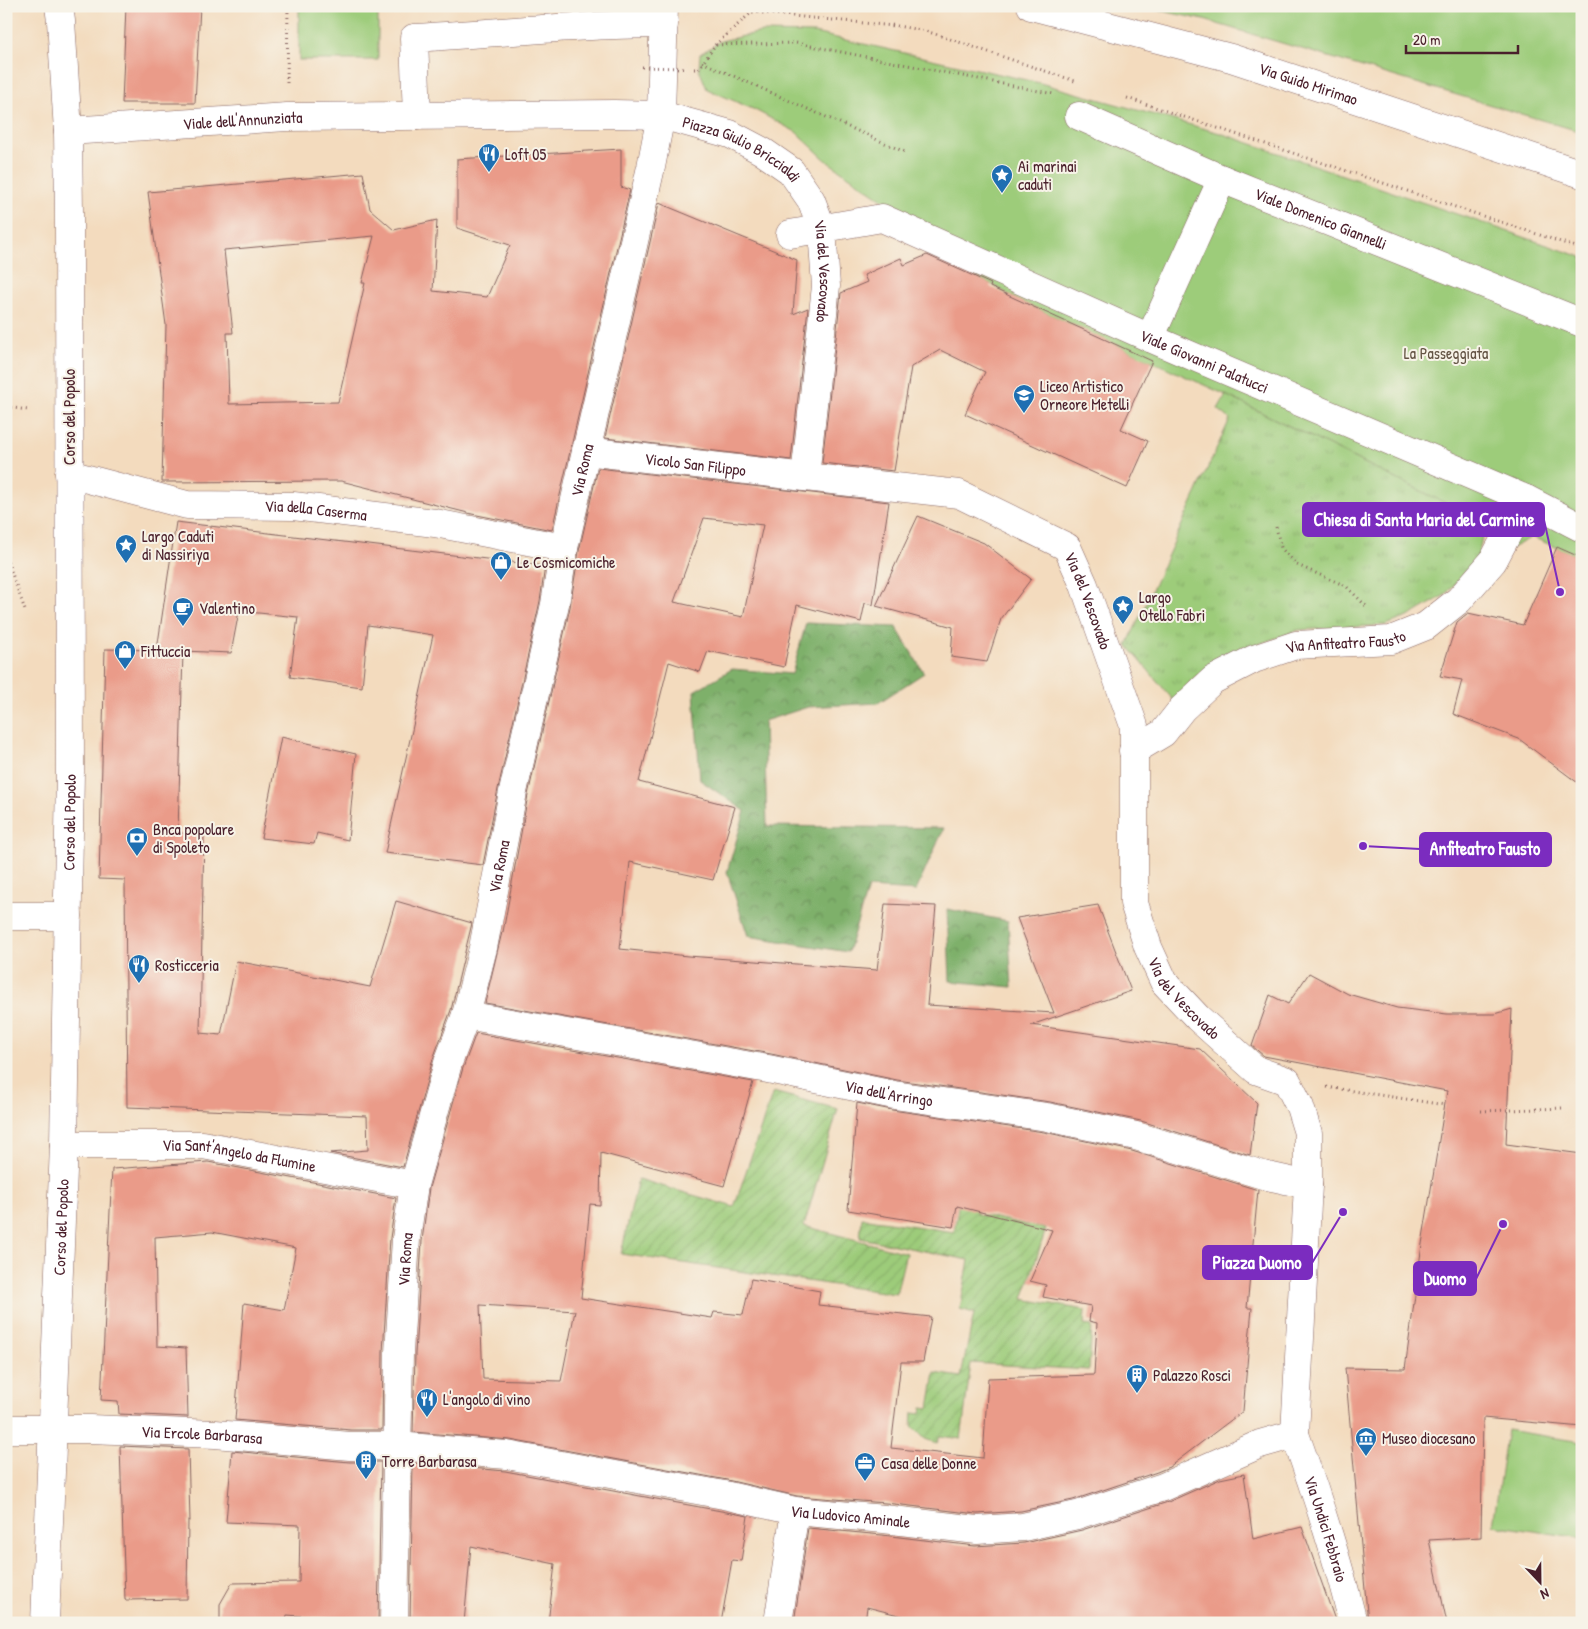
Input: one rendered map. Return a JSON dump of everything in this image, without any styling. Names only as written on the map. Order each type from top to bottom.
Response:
[{"type":"street","name":"Via Guido Mirimao","points":[[1031,6],[1231,58],[1582,174]]},
{"type":"street","name":"Corso del Popolo","points":[[45,1623],[64,1145],[70,778],[68,130],[62,11]]},
{"type":"street","points":[[417,116],[414,38],[578,16],[628,24],[664,25]]},
{"type":"street","name":"Via Roma","points":[[394,1623],[399,1354],[406,1239],[414,1185],[448,1062],[466,1015],[484,948],[512,792],[555,604],[564,548],[586,451],[659,169],[664,25]]},
{"type":"street","name":"Viale dell'Annunziata","points":[[68,130],[287,117],[661,115]]},
{"type":"street","name":"Piazza Giulio Briccialdi","points":[[661,115],[730,134],[762,151],[791,171],[811,200]]},
{"type":"street","name":"Viale Domenico Giannelli","points":[[1079,116],[1222,179],[1582,323]]},
{"type":"street","points":[[1150,338],[1222,179]]},
{"type":"street","name":"Via del Vescovado","points":[[811,200],[822,228],[826,286],[805,477],[959,494],[1067,547],[1084,585],[1134,726],[1133,751],[1125,777],[1134,903],[1148,947],[1164,982],[1198,1018],[1256,1070],[1287,1081]]},
{"type":"street","name":"Viale Giovanni Palatucci","points":[[822,228],[882,218],[1150,338],[1526,499],[1582,528]]},
{"type":"street","points":[[790,234],[822,228]]},
{"type":"street","name":"Vicolo San Filippo","points":[[586,451],[805,477]]},
{"type":"street","name":"Via della Caserma","points":[[69,474],[187,505],[294,506],[436,523],[564,548]]},
{"type":"street","name":"Via Anfiteatro Fausto","points":[[1133,751],[1163,733],[1182,709],[1213,680],[1254,659],[1296,644],[1391,640],[1426,626],[1459,600],[1493,561],[1526,499]]},
{"type":"street","points":[[6,916],[68,916]]},
{"type":"street","name":"Via dell'Arringo","points":[[466,1015],[768,1069],[894,1095],[1047,1117],[1136,1136],[1263,1174],[1308,1185]]},
{"type":"street","points":[[1287,1081],[1300,1107],[1308,1134],[1308,1185],[1295,1434]]},
{"type":"street","name":"Via Sant'Angelo da Flumine","points":[[64,1145],[203,1145],[414,1185]]},
{"type":"street","name":"Via Ercole Barbarasa","points":[[6,1429],[215,1434],[350,1446],[397,1446]]},
{"type":"street","name":"Via Ludovico Aminale","points":[[397,1446],[507,1455],[724,1495],[794,1511],[977,1530],[1023,1526],[1077,1515],[1163,1487],[1260,1444],[1295,1434]]},
{"type":"street","name":"Via Undici Febbraio","points":[[1295,1434],[1332,1547],[1353,1623]]},
{"type":"street","points":[[778,1623],[794,1511]]},
{"type":"path","points":[[287,117],[288,6]]},
{"type":"path","points":[[642,67],[699,69],[715,45],[752,12],[899,26]]},
{"type":"path","points":[[664,25],[703,63],[905,152]]},
{"type":"path","points":[[892,25],[926,31],[1085,84]]},
{"type":"path","points":[[715,45],[796,44]]},
{"type":"path","points":[[1123,96],[1582,249]]},
{"type":"path","points":[[6,407],[28,410]]},
{"type":"path","points":[[1276,527],[1281,548],[1297,565],[1346,586],[1386,625],[1391,640]]},
{"type":"path","points":[[6,557],[26,613]]},
{"type":"path","points":[[1287,1081],[1445,1105]]},
{"type":"path","points":[[1481,1111],[1564,1108]]},
{"type":"green space","points":[[299,6],[378,6],[378,60],[299,60]]},
{"type":"green space","points":[[1139,6],[1582,6],[1582,132],[1204,20]]},
{"type":"green space","name":"La Passeggiata","points":[[762,32],[814,33],[1040,83],[1220,133],[1582,257],[1582,558],[1532,537],[1510,549],[1490,543],[1484,522],[1226,395],[1018,300],[991,284],[928,255],[937,229],[891,205],[828,162],[796,132],[755,110],[707,89],[699,69],[700,54],[721,41]]},
{"type":"green space","points":[[1226,395],[1485,522],[1478,557],[1445,595],[1408,617],[1386,625],[1299,630],[1230,654],[1196,676],[1174,701],[1127,645],[1230,419],[1218,409]]},
{"type":"green space","points":[[806,623],[896,627],[924,673],[878,703],[808,707],[764,721],[767,826],[944,828],[916,891],[868,888],[848,952],[748,936],[727,872],[745,811],[700,780],[694,691],[732,669],[792,674]]},
{"type":"green space","points":[[947,909],[1008,921],[1012,987],[950,981]]},
{"type":"green space","points":[[773,1092],[838,1109],[804,1226],[906,1253],[896,1294],[621,1254],[638,1179],[734,1207]]},
{"type":"green space","points":[[966,1161],[977,1164],[977,1214],[1046,1229],[1023,1299],[1085,1310],[1084,1325],[1092,1326],[1089,1370],[971,1363],[961,1439],[940,1436],[937,1443],[925,1439],[912,1426],[913,1413],[921,1414],[922,1407],[929,1408],[935,1373],[961,1377],[974,1313],[960,1309],[969,1260],[860,1238],[862,1218],[954,1232]]},
{"type":"green space","points":[[1507,1430],[1582,1442],[1582,1538],[1493,1525]]},
{"type":"building","points":[[126,6],[200,6],[195,103],[122,103]]},
{"type":"building","points":[[621,149],[621,187],[630,190],[552,530],[472,514],[341,481],[162,482],[166,325],[148,192],[363,173],[370,209],[394,230],[437,220],[433,291],[487,297],[510,245],[457,228],[457,159]],"holes":[[[374,236],[362,283],[365,283],[338,402],[229,404],[227,333],[233,333],[224,250]]]},
{"type":"building","points":[[659,203],[797,260],[793,314],[808,308],[791,460],[605,438]]},
{"type":"building","points":[[927,255],[991,284],[990,287],[1152,361],[1121,429],[1148,441],[1127,488],[965,414],[985,372],[940,350],[911,367],[894,471],[822,463],[841,293],[867,282],[864,275],[901,258],[904,265]]},
{"type":"building","points":[[598,468],[889,502],[873,605],[865,603],[861,622],[797,605],[784,667],[708,651],[700,672],[669,662],[639,782],[735,807],[713,880],[630,862],[620,949],[877,970],[885,904],[936,906],[927,1005],[1054,1013],[1017,918],[1098,905],[1131,991],[1031,1025],[1200,1049],[1257,1103],[1250,1155],[1141,1121],[1050,1102],[897,1080],[771,1054],[485,1003],[503,932],[528,795],[570,607],[579,551]],"holes":[[[704,518],[763,525],[743,617],[674,602]]]},
{"type":"building","points":[[918,516],[984,543],[1031,579],[1001,619],[987,662],[951,657],[953,627],[876,606]]},
{"type":"building","points":[[176,522],[545,566],[540,601],[483,865],[385,853],[433,635],[368,625],[362,687],[290,677],[298,617],[239,611],[231,653],[183,651],[178,833],[204,834],[200,1033],[221,1035],[236,961],[370,987],[396,901],[472,923],[451,1010],[433,1059],[403,1167],[330,1153],[368,1150],[367,1116],[127,1107],[125,880],[99,879],[105,649],[157,650]]},
{"type":"building","points":[[1557,547],[1582,558],[1582,786],[1519,739],[1453,714],[1462,680],[1440,676],[1457,622],[1468,613],[1523,625]]},
{"type":"building","points":[[281,737],[356,754],[348,840],[317,833],[314,844],[261,838]]},
{"type":"building","points":[[1309,973],[1348,994],[1397,1008],[1447,1014],[1495,1014],[1512,1009],[1506,1144],[1582,1154],[1582,1427],[1483,1418],[1481,1537],[1429,1540],[1447,1623],[1368,1623],[1345,1368],[1405,1369],[1422,1244],[1447,1091],[1264,1056],[1252,1046],[1270,995],[1288,1004]]},
{"type":"building","points":[[476,1033],[753,1082],[724,1186],[601,1153],[600,1205],[590,1204],[581,1298],[712,1318],[714,1312],[743,1315],[751,1279],[820,1291],[818,1305],[931,1317],[923,1362],[901,1362],[891,1448],[983,1458],[988,1378],[1094,1375],[1097,1323],[1089,1321],[1091,1306],[1043,1297],[1046,1285],[1030,1281],[1052,1230],[957,1206],[953,1227],[848,1210],[857,1103],[892,1110],[1044,1132],[1132,1151],[1258,1190],[1247,1308],[1252,1308],[1243,1411],[1169,1467],[1157,1472],[1073,1500],[1021,1511],[977,1514],[886,1503],[797,1496],[727,1480],[510,1440],[413,1432],[415,1354],[422,1241],[429,1188],[463,1068]],"holes":[[[480,1305],[575,1311],[561,1381],[483,1379]]]},
{"type":"building","points":[[208,1162],[396,1198],[390,1238],[383,1352],[382,1430],[351,1430],[235,1420],[244,1303],[284,1310],[296,1248],[212,1232],[155,1237],[157,1346],[186,1348],[188,1417],[119,1414],[118,1401],[101,1400],[112,1169]]},
{"type":"building","points":[[120,1446],[188,1449],[190,1521],[188,1520],[187,1599],[125,1600]]},
{"type":"building","points":[[232,1451],[349,1462],[381,1462],[378,1622],[287,1615],[285,1623],[220,1623],[220,1604],[232,1583],[299,1582],[300,1525],[226,1522]]},
{"type":"building","points":[[413,1463],[505,1471],[748,1516],[741,1561],[732,1560],[721,1623],[548,1623],[555,1564],[471,1546],[464,1623],[410,1623]]},
{"type":"building","points":[[1244,1474],[1253,1539],[1302,1527],[1336,1623],[930,1623],[867,1607],[865,1623],[794,1623],[808,1528],[975,1546],[1024,1543],[1082,1530],[1168,1502],[1220,1479]]},
{"type":"place","name":"Loft 05","points":[[489,173]]},
{"type":"place","name":"Ai marinai caduti","points":[[1002,194]]},
{"type":"place","name":"Liceo Artistico Orneore Metelli","points":[[1024,414]]},
{"type":"place","name":"Largo Caduti di Nassiriya","points":[[126,564]]},
{"type":"place","name":"Le Cosmicomiche","points":[[501,581]]},
{"type":"place","name":"Chiesa di Santa Maria del Carmine","points":[[1560,592]]},
{"type":"place","name":"Largo Otello Fabri","points":[[1123,625]]},
{"type":"place","name":"Valentino","points":[[183,627]]},
{"type":"place","name":"Fittuccia","points":[[125,670]]},
{"type":"place","name":"Anfiteatro Fausto","points":[[1363,846]]},
{"type":"place","name":"Bnca popolare di Spoleto","points":[[137,857]]},
{"type":"place","name":"Rosticceria","points":[[139,984]]},
{"type":"place","name":"Piazza Duomo","points":[[1343,1212]]},
{"type":"place","name":"Duomo","points":[[1503,1224]]},
{"type":"place","name":"Palazzo Rosci","points":[[1137,1394]]},
{"type":"place","name":"L'angolo di vino","points":[[427,1418]]},
{"type":"place","name":"Museo diocesano","points":[[1366,1457]]},
{"type":"place","name":"Torre Barbarasa","points":[[366,1480]]},
{"type":"place","name":"Casa delle Donne","points":[[865,1482]]}]
